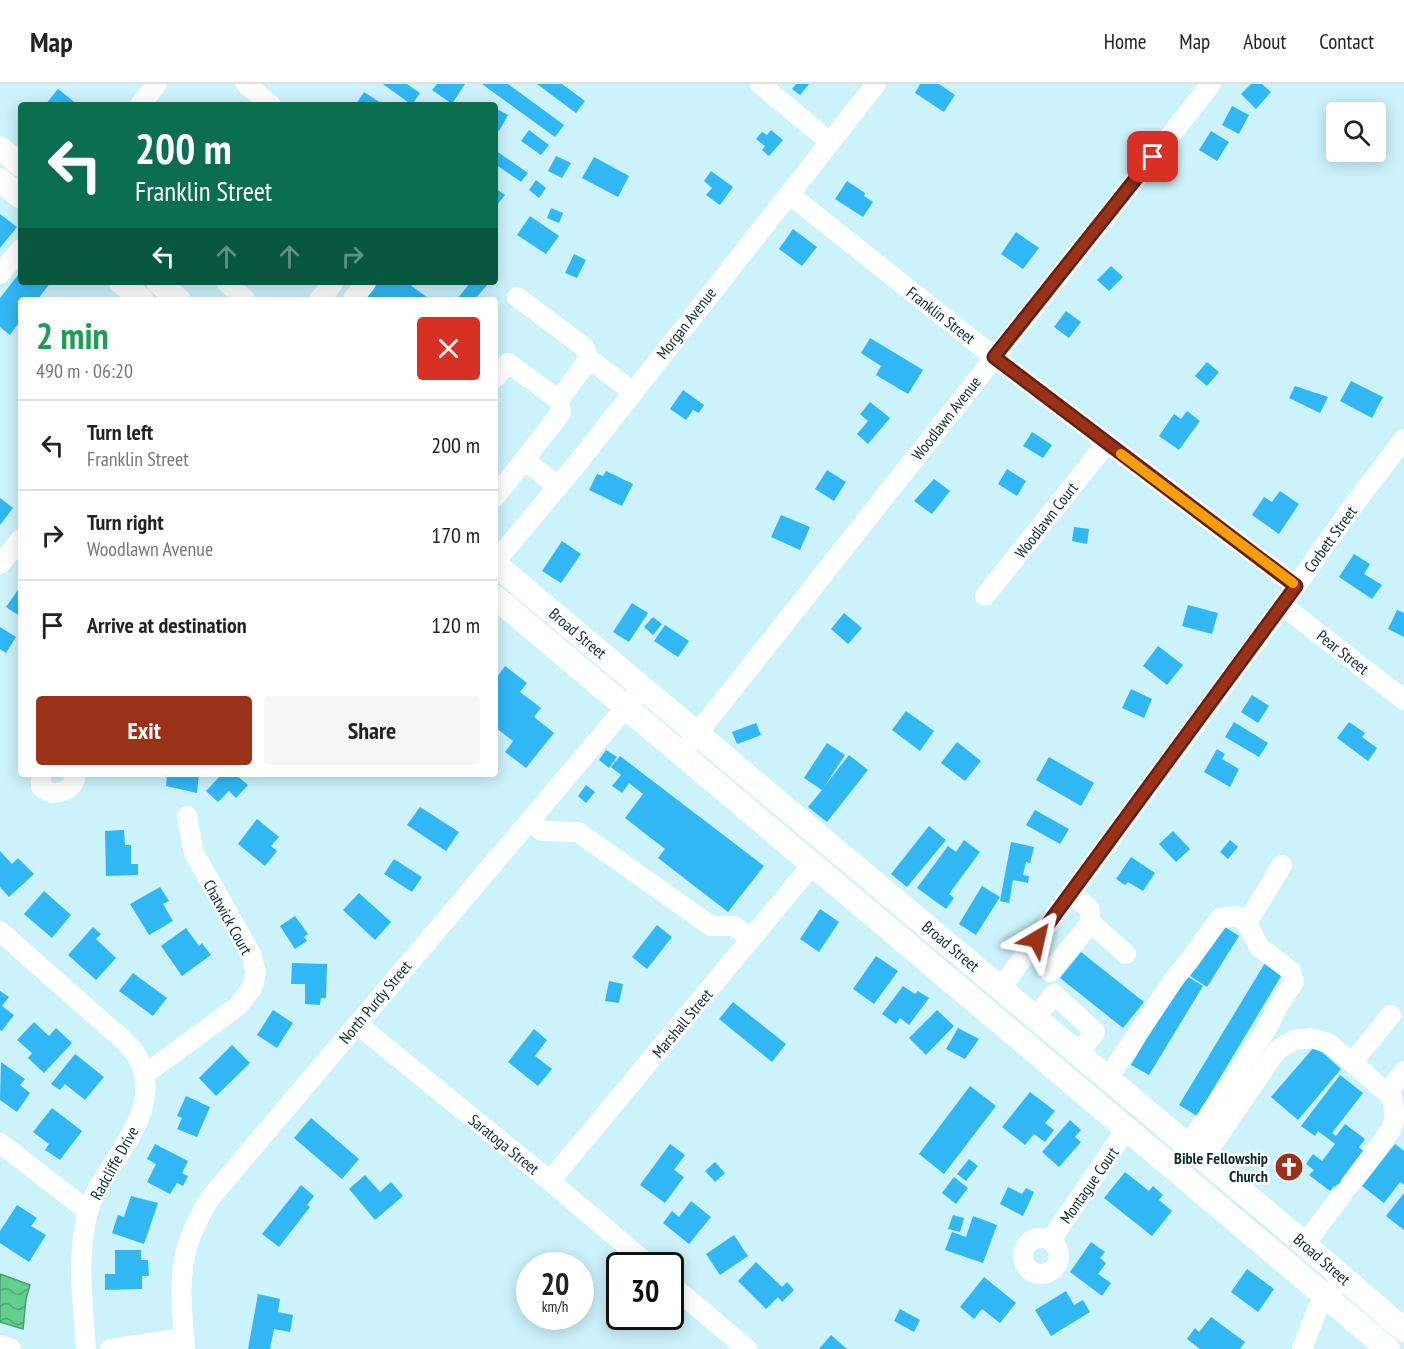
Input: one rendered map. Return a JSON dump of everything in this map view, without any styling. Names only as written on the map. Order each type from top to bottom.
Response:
[{"type":"main road","points":[[0,148],[18,163]]},
{"type":"main road","points":[[0,180],[18,195]]},
{"type":"main road","points":[[124,285],[138,297]]},
{"type":"main road","points":[[162,285],[176,297]]},
{"type":"main road","name":"Broad Street","points":[[498,566],[1079,1053],[1404,1330]]},
{"type":"main road","name":"Broad Street","points":[[498,599],[1388,1349]]},
{"type":"street","points":[[142,102],[157,84]]},
{"type":"street","points":[[246,84],[267,102]]},
{"type":"street","points":[[760,84],[830,142]]},
{"type":"street","name":"Morgan Avenue","points":[[498,559],[876,84]]},
{"type":"street","name":"Woodlawn Avenue","points":[[682,753],[1211,84]]},
{"type":"street","name":"Franklin Street","points":[[789,194],[994,357],[1296,586]]},
{"type":"street","points":[[0,274],[18,253]]},
{"type":"street","points":[[229,285],[242,297]]},
{"type":"street","points":[[322,297],[332,285]]},
{"type":"street","points":[[354,297],[364,285]]},
{"type":"street","points":[[516,297],[584,347],[589,359],[632,391]]},
{"type":"street","points":[[498,493],[561,413],[558,400],[502,358]]},
{"type":"street","points":[[558,400],[589,359]]},
{"type":"street","name":"Corbett Street","points":[[1001,988],[1404,439]]},
{"type":"street","name":"Woodlawn Court","points":[[986,597],[1107,443]]},
{"type":"street","points":[[525,461],[558,486]]},
{"type":"street","points":[[0,564],[18,543]]},
{"type":"street","name":"Pear Street","points":[[1282,604],[1404,700]]},
{"type":"street","name":"North Purdy Street","points":[[184,1344],[181,1274],[187,1245],[196,1220],[211,1197],[643,687]]},
{"type":"street","points":[[41,777],[41,787],[52,793],[66,791],[73,785],[75,777]]},
{"type":"street","name":"Chatwick Court","points":[[144,1075],[238,1006],[252,988],[254,981],[255,972],[251,954],[194,853],[187,816]]},
{"type":"street","points":[[529,821],[543,831],[578,832],[711,926],[734,926],[752,938]]},
{"type":"street","name":"Marshall Street","points":[[550,1181],[813,864]]},
{"type":"street","points":[[1247,923],[1282,865]]},
{"type":"street","points":[[1071,894],[1089,908],[1091,923],[1126,954]]},
{"type":"street","points":[[1108,1078],[1175,978],[1220,918],[1236,916],[1247,923],[1259,947],[1291,971],[1294,982],[1196,1152]]},
{"type":"street","points":[[1050,972],[1091,923]]},
{"type":"street","points":[[0,931],[122,1039],[140,1061],[144,1075]]},
{"type":"street","points":[[1026,954],[1050,972],[1054,994],[1095,1032],[1079,1053]]},
{"type":"street","points":[[1036,1017],[1054,994]]},
{"type":"street","points":[[1352,1063],[1391,1015]]},
{"type":"street","name":"Saratoga Street","points":[[357,1024],[634,1252]]},
{"type":"street","points":[[1196,1152],[1278,1050],[1294,1040],[1312,1038],[1330,1044],[1392,1097],[1395,1117],[1391,1130],[1305,1244]]},
{"type":"street","points":[[1387,1093],[1404,1071]]},
{"type":"street","name":"Radcliffe Drive","points":[[86,1349],[82,1269],[88,1211],[94,1195],[139,1118],[145,1090],[144,1075]]},
{"type":"street","name":"Montague Court","points":[[1050,1241],[1127,1128]]},
{"type":"street","points":[[0,1143],[88,1211]]},
{"type":"street","points":[[1302,1349],[1318,1308],[1342,1277]]},
{"type":"street","points":[[684,1296],[747,1349]]},
{"type":"street","points":[[110,1349],[184,1344]]},
{"type":"street","points":[[0,1345],[11,1349]]},
{"type":"water","points":[[0,1274],[30,1285],[23,1329],[0,1322]]},
{"type":"building","points":[[383,84],[407,84],[420,93],[414,102],[408,102]]},
{"type":"building","points":[[437,84],[465,84],[453,102],[449,102],[432,90]]},
{"type":"building","points":[[482,84],[508,84],[564,125],[555,137]]},
{"type":"building","points":[[537,84],[562,84],[585,101],[576,113]]},
{"type":"building","points":[[796,84],[809,84],[800,95],[792,89]]},
{"type":"building","points":[[920,84],[939,84],[955,95],[944,112],[915,93]]},
{"type":"building","points":[[1251,84],[1262,84],[1271,92],[1256,109],[1241,94]]},
{"type":"building","points":[[58,89],[74,102],[47,102]]},
{"type":"building","points":[[364,92],[379,102],[357,102]]},
{"type":"building","points":[[1232,106],[1249,115],[1239,134],[1222,125]]},
{"type":"building","points":[[498,110],[508,115],[498,130]]},
{"type":"building","points":[[529,130],[549,145],[541,155],[521,141]]},
{"type":"building","points":[[771,130],[783,140],[769,156],[762,150],[765,146],[756,139],[762,132],[767,135]]},
{"type":"building","points":[[1211,131],[1229,142],[1217,161],[1199,150]]},
{"type":"building","points":[[498,152],[528,173],[521,182],[498,166]]},
{"type":"building","points":[[556,156],[571,163],[562,178],[548,171]]},
{"type":"building","points":[[594,157],[629,176],[618,197],[582,178]]},
{"type":"building","points":[[711,171],[733,187],[720,205],[706,195],[712,188],[704,181]]},
{"type":"building","points":[[536,180],[546,188],[539,198],[529,190]]},
{"type":"building","points":[[847,181],[865,193],[864,196],[873,202],[863,217],[835,199]]},
{"type":"building","points":[[498,190],[505,195],[498,204]]},
{"type":"building","points":[[551,208],[563,213],[559,223],[547,218]]},
{"type":"building","points":[[0,214],[17,227],[0,248]]},
{"type":"building","points":[[530,216],[559,236],[546,254],[517,235]]},
{"type":"building","points":[[793,229],[817,247],[802,266],[779,249]]},
{"type":"building","points":[[1016,232],[1039,248],[1023,269],[1001,254]]},
{"type":"building","points":[[574,254],[586,260],[577,278],[565,273]]},
{"type":"building","points":[[1111,266],[1123,277],[1109,291],[1097,280]]},
{"type":"building","points":[[18,275],[18,285],[49,285],[39,297],[18,297],[18,324],[10,335],[0,327],[0,298]]},
{"type":"building","points":[[370,285],[410,285],[427,297],[361,297]]},
{"type":"building","points":[[468,285],[487,285],[477,297],[458,297]]},
{"type":"building","points":[[1066,311],[1081,322],[1069,338],[1054,327]]},
{"type":"building","points":[[870,338],[923,370],[908,394],[876,375],[881,366],[861,353]]},
{"type":"building","points":[[1207,362],[1219,372],[1207,386],[1195,376]]},
{"type":"building","points":[[1351,381],[1383,397],[1372,418],[1340,401]]},
{"type":"building","points":[[1295,386],[1328,397],[1320,413],[1289,398]]},
{"type":"building","points":[[683,390],[704,405],[699,413],[693,410],[686,420],[670,409]]},
{"type":"building","points":[[870,402],[890,418],[868,444],[857,434],[868,421],[860,414]]},
{"type":"building","points":[[1187,411],[1200,421],[1179,450],[1159,436],[1174,414],[1181,419]]},
{"type":"building","points":[[1032,432],[1052,445],[1043,458],[1023,446]]},
{"type":"building","points":[[1007,469],[1026,481],[1017,496],[998,484]]},
{"type":"building","points":[[827,470],[846,482],[834,501],[815,489]]},
{"type":"building","points":[[606,471],[633,484],[622,506],[589,490],[597,474],[603,476]]},
{"type":"building","points":[[934,479],[950,491],[932,514],[914,501]]},
{"type":"building","points":[[1280,491],[1299,504],[1279,534],[1252,515],[1264,497],[1272,502]]},
{"type":"building","points":[[0,498],[13,508],[0,525]]},
{"type":"building","points":[[781,515],[810,527],[800,550],[771,537]]},
{"type":"building","points":[[1074,527],[1089,529],[1087,544],[1072,541]]},
{"type":"building","points":[[562,541],[581,554],[561,583],[542,571]]},
{"type":"building","points":[[1354,554],[1370,564],[1364,574],[1382,585],[1372,599],[1339,577]]},
{"type":"building","points":[[18,590],[18,615],[6,607]]},
{"type":"building","points":[[632,603],[648,613],[629,642],[613,632]]},
{"type":"building","points":[[1188,605],[1218,613],[1212,634],[1182,626]]},
{"type":"building","points":[[1397,610],[1404,613],[1404,637],[1388,629]]},
{"type":"building","points":[[844,613],[862,628],[848,644],[831,629]]},
{"type":"building","points":[[653,617],[662,624],[653,635],[644,627]]},
{"type":"building","points":[[665,625],[689,641],[678,657],[654,641]]},
{"type":"building","points":[[0,627],[16,637],[6,653],[0,649]]},
{"type":"building","points":[[1158,646],[1183,665],[1167,685],[1143,666]]},
{"type":"building","points":[[505,666],[527,683],[520,692],[541,708],[534,717],[554,733],[526,768],[505,752],[513,741],[498,729],[498,676]]},
{"type":"building","points":[[1131,689],[1152,699],[1144,718],[1122,708]]},
{"type":"building","points":[[1252,695],[1269,706],[1258,723],[1241,712]]},
{"type":"building","points":[[906,711],[934,731],[920,751],[892,730]]},
{"type":"building","points":[[1234,722],[1268,743],[1259,757],[1225,737]]},
{"type":"building","points":[[1349,722],[1365,733],[1362,737],[1377,748],[1368,761],[1337,738]]},
{"type":"building","points":[[756,723],[761,735],[737,744],[732,732]]},
{"type":"building","points":[[957,742],[981,761],[965,781],[941,763]]},
{"type":"building","points":[[827,743],[845,755],[824,787],[849,755],[868,770],[827,822],[808,807],[822,790],[804,778]]},
{"type":"building","points":[[1217,749],[1225,754],[1222,759],[1239,769],[1230,787],[1204,772]]},
{"type":"building","points":[[606,750],[617,757],[609,768],[599,760]]},
{"type":"building","points":[[620,756],[764,866],[728,912],[658,858],[665,849],[625,818],[643,794],[629,783],[622,793],[612,786],[621,775],[611,767]]},
{"type":"building","points":[[1049,757],[1094,783],[1081,806],[1036,780]]},
{"type":"building","points":[[167,777],[199,777],[197,793],[166,786]]},
{"type":"building","points":[[219,777],[239,777],[248,785],[236,798],[229,791],[218,802],[206,791]]},
{"type":"building","points":[[586,785],[595,792],[586,803],[578,796]]},
{"type":"building","points":[[420,807],[459,832],[446,851],[407,825]]},
{"type":"building","points":[[1035,810],[1069,829],[1060,844],[1026,825]]},
{"type":"building","points":[[257,819],[279,837],[271,846],[277,851],[265,866],[238,844]]},
{"type":"building","points":[[929,826],[946,840],[907,887],[891,874]]},
{"type":"building","points":[[124,830],[125,845],[131,845],[131,864],[138,864],[138,875],[106,876],[105,831]]},
{"type":"building","points":[[1173,831],[1190,849],[1176,862],[1159,844]]},
{"type":"building","points":[[964,840],[980,852],[949,894],[954,898],[946,909],[917,888],[948,846],[956,852]]},
{"type":"building","points":[[1230,840],[1238,847],[1228,859],[1220,852]]},
{"type":"building","points":[[1011,842],[1034,847],[1030,863],[1026,862],[1023,875],[1029,876],[1028,883],[1013,880],[1009,903],[1000,901]]},
{"type":"building","points":[[0,851],[12,864],[18,858],[34,874],[9,897],[0,887]]},
{"type":"building","points":[[1131,857],[1155,873],[1143,891],[1128,882],[1125,885],[1116,879]]},
{"type":"building","points":[[394,859],[422,877],[412,892],[384,874]]},
{"type":"building","points":[[982,886],[1000,897],[976,935],[959,924]]},
{"type":"building","points":[[160,887],[169,901],[163,904],[173,921],[149,935],[130,904]]},
{"type":"building","points":[[44,891],[71,915],[52,938],[24,914]]},
{"type":"building","points":[[359,893],[391,922],[375,940],[343,910]]},
{"type":"building","points":[[820,909],[839,922],[819,952],[800,939]]},
{"type":"building","points":[[295,916],[308,934],[304,937],[307,941],[295,949],[280,926]]},
{"type":"building","points":[[657,925],[672,937],[647,969],[632,957]]},
{"type":"building","points":[[1222,925],[1239,936],[1207,987],[1190,976]]},
{"type":"building","points":[[93,927],[101,934],[96,939],[116,958],[96,980],[68,955]]},
{"type":"building","points":[[186,928],[199,946],[202,943],[211,955],[182,976],[161,946]]},
{"type":"building","points":[[1081,952],[1144,1002],[1123,1028],[1060,978]]},
{"type":"building","points":[[876,956],[898,971],[874,1004],[853,989]]},
{"type":"building","points":[[292,963],[327,964],[326,998],[321,998],[320,1005],[305,1004],[305,984],[291,984]]},
{"type":"building","points":[[1265,963],[1283,973],[1197,1116],[1179,1105]]},
{"type":"building","points":[[133,973],[167,998],[153,1016],[119,991]]},
{"type":"building","points":[[1185,975],[1203,986],[1149,1075],[1131,1065]]},
{"type":"building","points":[[609,981],[623,984],[619,1003],[605,1001]]},
{"type":"building","points":[[903,986],[915,994],[918,991],[929,998],[909,1025],[900,1018],[896,1024],[882,1014]]},
{"type":"building","points":[[0,991],[9,997],[2,1006],[14,1015],[2,1031],[0,1030]]},
{"type":"building","points":[[733,1002],[786,1044],[772,1062],[719,1019]]},
{"type":"building","points":[[273,1010],[293,1023],[277,1048],[257,1035]]},
{"type":"building","points":[[937,1010],[954,1026],[926,1055],[909,1038]]},
{"type":"building","points":[[34,1022],[49,1036],[56,1028],[72,1043],[44,1073],[28,1058],[32,1053],[17,1040]]},
{"type":"building","points":[[958,1028],[979,1039],[965,1059],[946,1049]]},
{"type":"building","points":[[534,1029],[547,1040],[535,1056],[552,1069],[538,1086],[508,1062]]},
{"type":"building","points":[[232,1045],[250,1063],[216,1096],[199,1078]]},
{"type":"building","points":[[1315,1046],[1341,1069],[1298,1120],[1271,1097]]},
{"type":"building","points":[[75,1054],[104,1077],[85,1100],[65,1084],[60,1090],[51,1084]]},
{"type":"building","points":[[1,1062],[25,1079],[20,1085],[30,1093],[17,1112],[0,1100]]},
{"type":"building","points":[[1340,1075],[1363,1093],[1332,1133],[1336,1136],[1345,1124],[1365,1139],[1359,1147],[1363,1151],[1342,1179],[1353,1187],[1347,1196],[1334,1186],[1330,1191],[1309,1175],[1314,1170],[1306,1164],[1313,1154],[1322,1161],[1335,1144],[1318,1131],[1315,1136],[1301,1126]]},
{"type":"building","points":[[970,1086],[996,1106],[944,1174],[919,1154]]},
{"type":"building","points":[[1030,1092],[1055,1111],[1045,1123],[1054,1130],[1045,1142],[1034,1134],[1025,1145],[1002,1127]]},
{"type":"building","points":[[186,1096],[210,1107],[197,1137],[177,1129],[182,1118],[177,1116]]},
{"type":"building","points":[[52,1108],[82,1131],[60,1160],[45,1150],[49,1144],[33,1132]]},
{"type":"building","points":[[311,1118],[359,1159],[342,1179],[294,1138]]},
{"type":"building","points":[[1070,1120],[1081,1130],[1075,1137],[1081,1142],[1059,1167],[1042,1152]]},
{"type":"building","points":[[155,1144],[188,1161],[182,1173],[188,1176],[183,1186],[177,1183],[170,1194],[147,1182],[156,1164],[147,1159]]},
{"type":"building","points":[[670,1144],[685,1155],[674,1170],[684,1177],[665,1203],[640,1185]]},
{"type":"building","points":[[1395,1144],[1404,1151],[1404,1185],[1400,1182],[1384,1203],[1362,1186]]},
{"type":"building","points":[[969,1159],[978,1166],[966,1181],[957,1174]]},
{"type":"building","points":[[715,1162],[725,1173],[715,1182],[705,1171]]},
{"type":"building","points":[[1125,1172],[1149,1191],[1153,1186],[1163,1195],[1159,1200],[1172,1211],[1152,1236],[1104,1198]]},
{"type":"building","points":[[365,1175],[380,1192],[391,1182],[403,1196],[375,1220],[349,1189]]},
{"type":"building","points":[[954,1177],[968,1188],[956,1204],[942,1193]]},
{"type":"building","points":[[301,1185],[314,1196],[307,1205],[310,1207],[279,1247],[262,1234]]},
{"type":"building","points":[[1008,1187],[1022,1194],[1026,1188],[1034,1192],[1023,1216],[1000,1204]]},
{"type":"building","points":[[1404,1193],[1404,1230],[1386,1216]]},
{"type":"building","points":[[131,1196],[158,1203],[144,1244],[112,1233],[118,1215],[124,1217]]},
{"type":"building","points":[[691,1201],[711,1217],[689,1244],[663,1223],[672,1211],[679,1217]]},
{"type":"building","points":[[17,1205],[37,1218],[31,1226],[46,1235],[29,1262],[0,1243],[0,1231]]},
{"type":"building","points":[[953,1215],[964,1218],[960,1232],[948,1229]]},
{"type":"building","points":[[973,1216],[997,1225],[983,1263],[945,1250],[952,1232],[966,1237]]},
{"type":"building","points":[[734,1235],[748,1256],[720,1275],[706,1254]]},
{"type":"building","points":[[1091,1242],[1105,1252],[1100,1258],[1106,1263],[1098,1274],[1111,1283],[1102,1296],[1070,1272]]},
{"type":"building","points":[[115,1250],[141,1250],[141,1260],[148,1260],[149,1276],[142,1276],[142,1289],[105,1290],[105,1274],[115,1274]]},
{"type":"building","points":[[756,1262],[782,1287],[787,1282],[794,1290],[782,1302],[778,1297],[766,1309],[738,1281]]},
{"type":"building","points":[[1247,1269],[1274,1289],[1258,1312],[1231,1292]]},
{"type":"building","points":[[984,1277],[1016,1303],[1000,1323],[982,1309],[974,1319],[960,1307]]},
{"type":"building","points":[[1066,1291],[1074,1305],[1083,1300],[1090,1312],[1051,1336],[1035,1310]]},
{"type":"building","points":[[258,1294],[280,1299],[278,1312],[293,1315],[290,1332],[274,1329],[270,1349],[248,1349]]},
{"type":"building","points":[[900,1309],[920,1320],[914,1332],[894,1321]]},
{"type":"building","points":[[1211,1317],[1245,1342],[1240,1349],[1200,1349],[1187,1339],[1195,1328],[1199,1332]]},
{"type":"building","points":[[831,1335],[847,1349],[819,1349]]},
{"type":"slow traffic","points":[[1121,454],[1293,583]]},
{"type":"place","name":"Bible Fellowship Church","points":[[1289,1167]]},
{"type":"route","points":[[1037,939],[1296,586],[994,357],[1153,157]]}]
